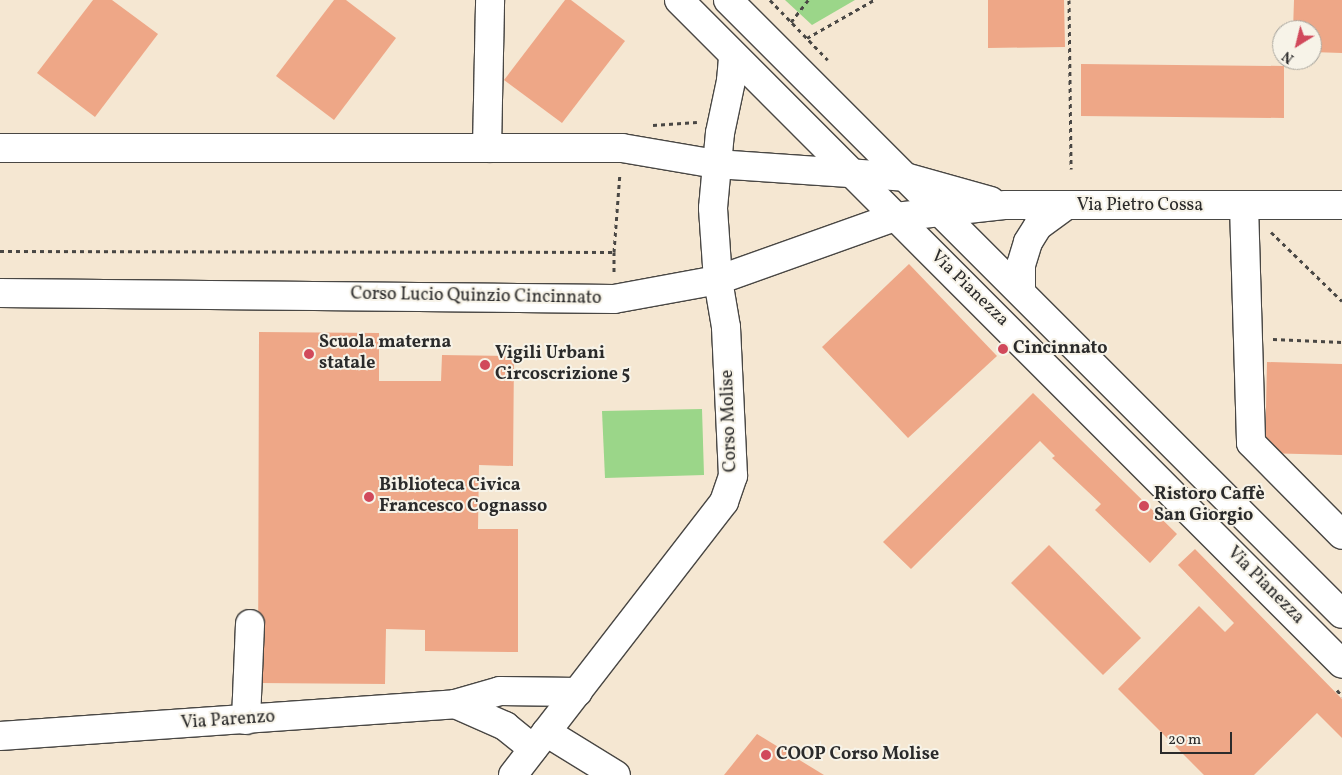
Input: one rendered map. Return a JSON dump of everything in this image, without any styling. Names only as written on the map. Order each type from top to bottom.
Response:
[{"type":"street","points":[[487,148],[490,0]]},
{"type":"street","name":"Via Pianezza","points":[[680,0],[849,173],[1033,352],[1342,664]]},
{"type":"street","name":"Via Pianezza","points":[[728,0],[1342,614]]},
{"type":"street","name":"Corso Molise","points":[[513,775],[724,502],[733,476],[726,327],[718,280],[713,208],[716,164],[733,56]]},
{"type":"street","points":[[0,148],[622,148],[716,164],[905,177],[1006,205]]},
{"type":"street","name":"Via Pietro Cossa","points":[[939,212],[1006,205],[1342,205]]},
{"type":"street","points":[[1021,292],[1021,265],[1028,242],[1038,226],[1066,206]]},
{"type":"street","points":[[1244,206],[1251,443],[1342,535]]},
{"type":"street","name":"Corso Lucio Quinzio Cincinnato","points":[[0,293],[614,299],[718,280],[895,217],[939,212]]},
{"type":"street","points":[[1033,352],[1059,331]]},
{"type":"street","points":[[1205,526],[1231,503]]},
{"type":"street","points":[[246,720],[250,624]]},
{"type":"street","name":"Via Parenzo","points":[[0,736],[455,704],[500,691],[578,692]]},
{"type":"street","name":"Via Parenzo","points":[[455,704],[616,775]]},
{"type":"path","points":[[791,22],[808,0]]},
{"type":"path","points":[[807,38],[874,0]]},
{"type":"path","points":[[1069,0],[1071,168]]},
{"type":"path","points":[[1244,206],[1342,301]]},
{"type":"path","points":[[614,299],[614,252],[617,208]]},
{"type":"path","points":[[0,251],[614,252]]},
{"type":"path","points":[[1264,339],[1342,342]]},
{"type":"green space","points":[[785,0],[855,0],[812,25]]},
{"type":"green space","points":[[702,409],[704,475],[605,478],[602,411]]},
{"type":"building","points":[[93,0],[112,0],[158,34],[95,117],[37,73]]},
{"type":"building","points":[[334,0],[346,0],[396,38],[334,120],[276,76]]},
{"type":"building","points":[[565,0],[571,0],[625,41],[562,123],[504,80]]},
{"type":"building","points":[[988,0],[1064,0],[1065,47],[988,48]]},
{"type":"building","points":[[1294,0],[1342,0],[1342,53],[1322,52],[1322,20],[1293,20]]},
{"type":"building","points":[[1081,64],[1272,66],[1272,70],[1284,70],[1284,118],[1081,116]]},
{"type":"building","points":[[909,264],[997,356],[908,438],[822,347]]},
{"type":"building","name":"Biblioteca Civica Francesco Cognasso","points":[[259,332],[379,333],[379,381],[441,381],[442,355],[514,356],[513,466],[479,465],[478,529],[518,529],[518,652],[425,651],[425,630],[386,629],[385,684],[258,683]]},
{"type":"building","points":[[1267,362],[1342,364],[1342,455],[1265,453]]},
{"type":"building","points":[[1033,393],[1177,534],[1150,563],[1095,510],[1101,504],[1052,458],[1055,456],[1040,441],[911,569],[883,542]]},
{"type":"building","points":[[1049,545],[1141,638],[1103,675],[1011,583]]},
{"type":"building","points":[[1195,549],[1342,699],[1342,738],[1317,713],[1254,775],[1204,775],[1118,689],[1199,606],[1225,632],[1234,623],[1178,565]]},
{"type":"building","name":"COOP Corso Molise","points":[[757,734],[824,775],[724,775]]},
{"type":"place","name":"Cincinnato","points":[[1003,349]]},
{"type":"place","name":"Scuola materna statale","points":[[309,354]]},
{"type":"place","name":"Vigili Urbani Circoscrizione 5","points":[[485,365]]},
{"type":"place","name":"Biblioteca Civica Francesco Cognasso","points":[[369,497]]},
{"type":"place","name":"Ristoro Caffè San Giorgio","points":[[1144,506]]},
{"type":"place","name":"COOP Corso Molise","points":[[766,755]]}]
